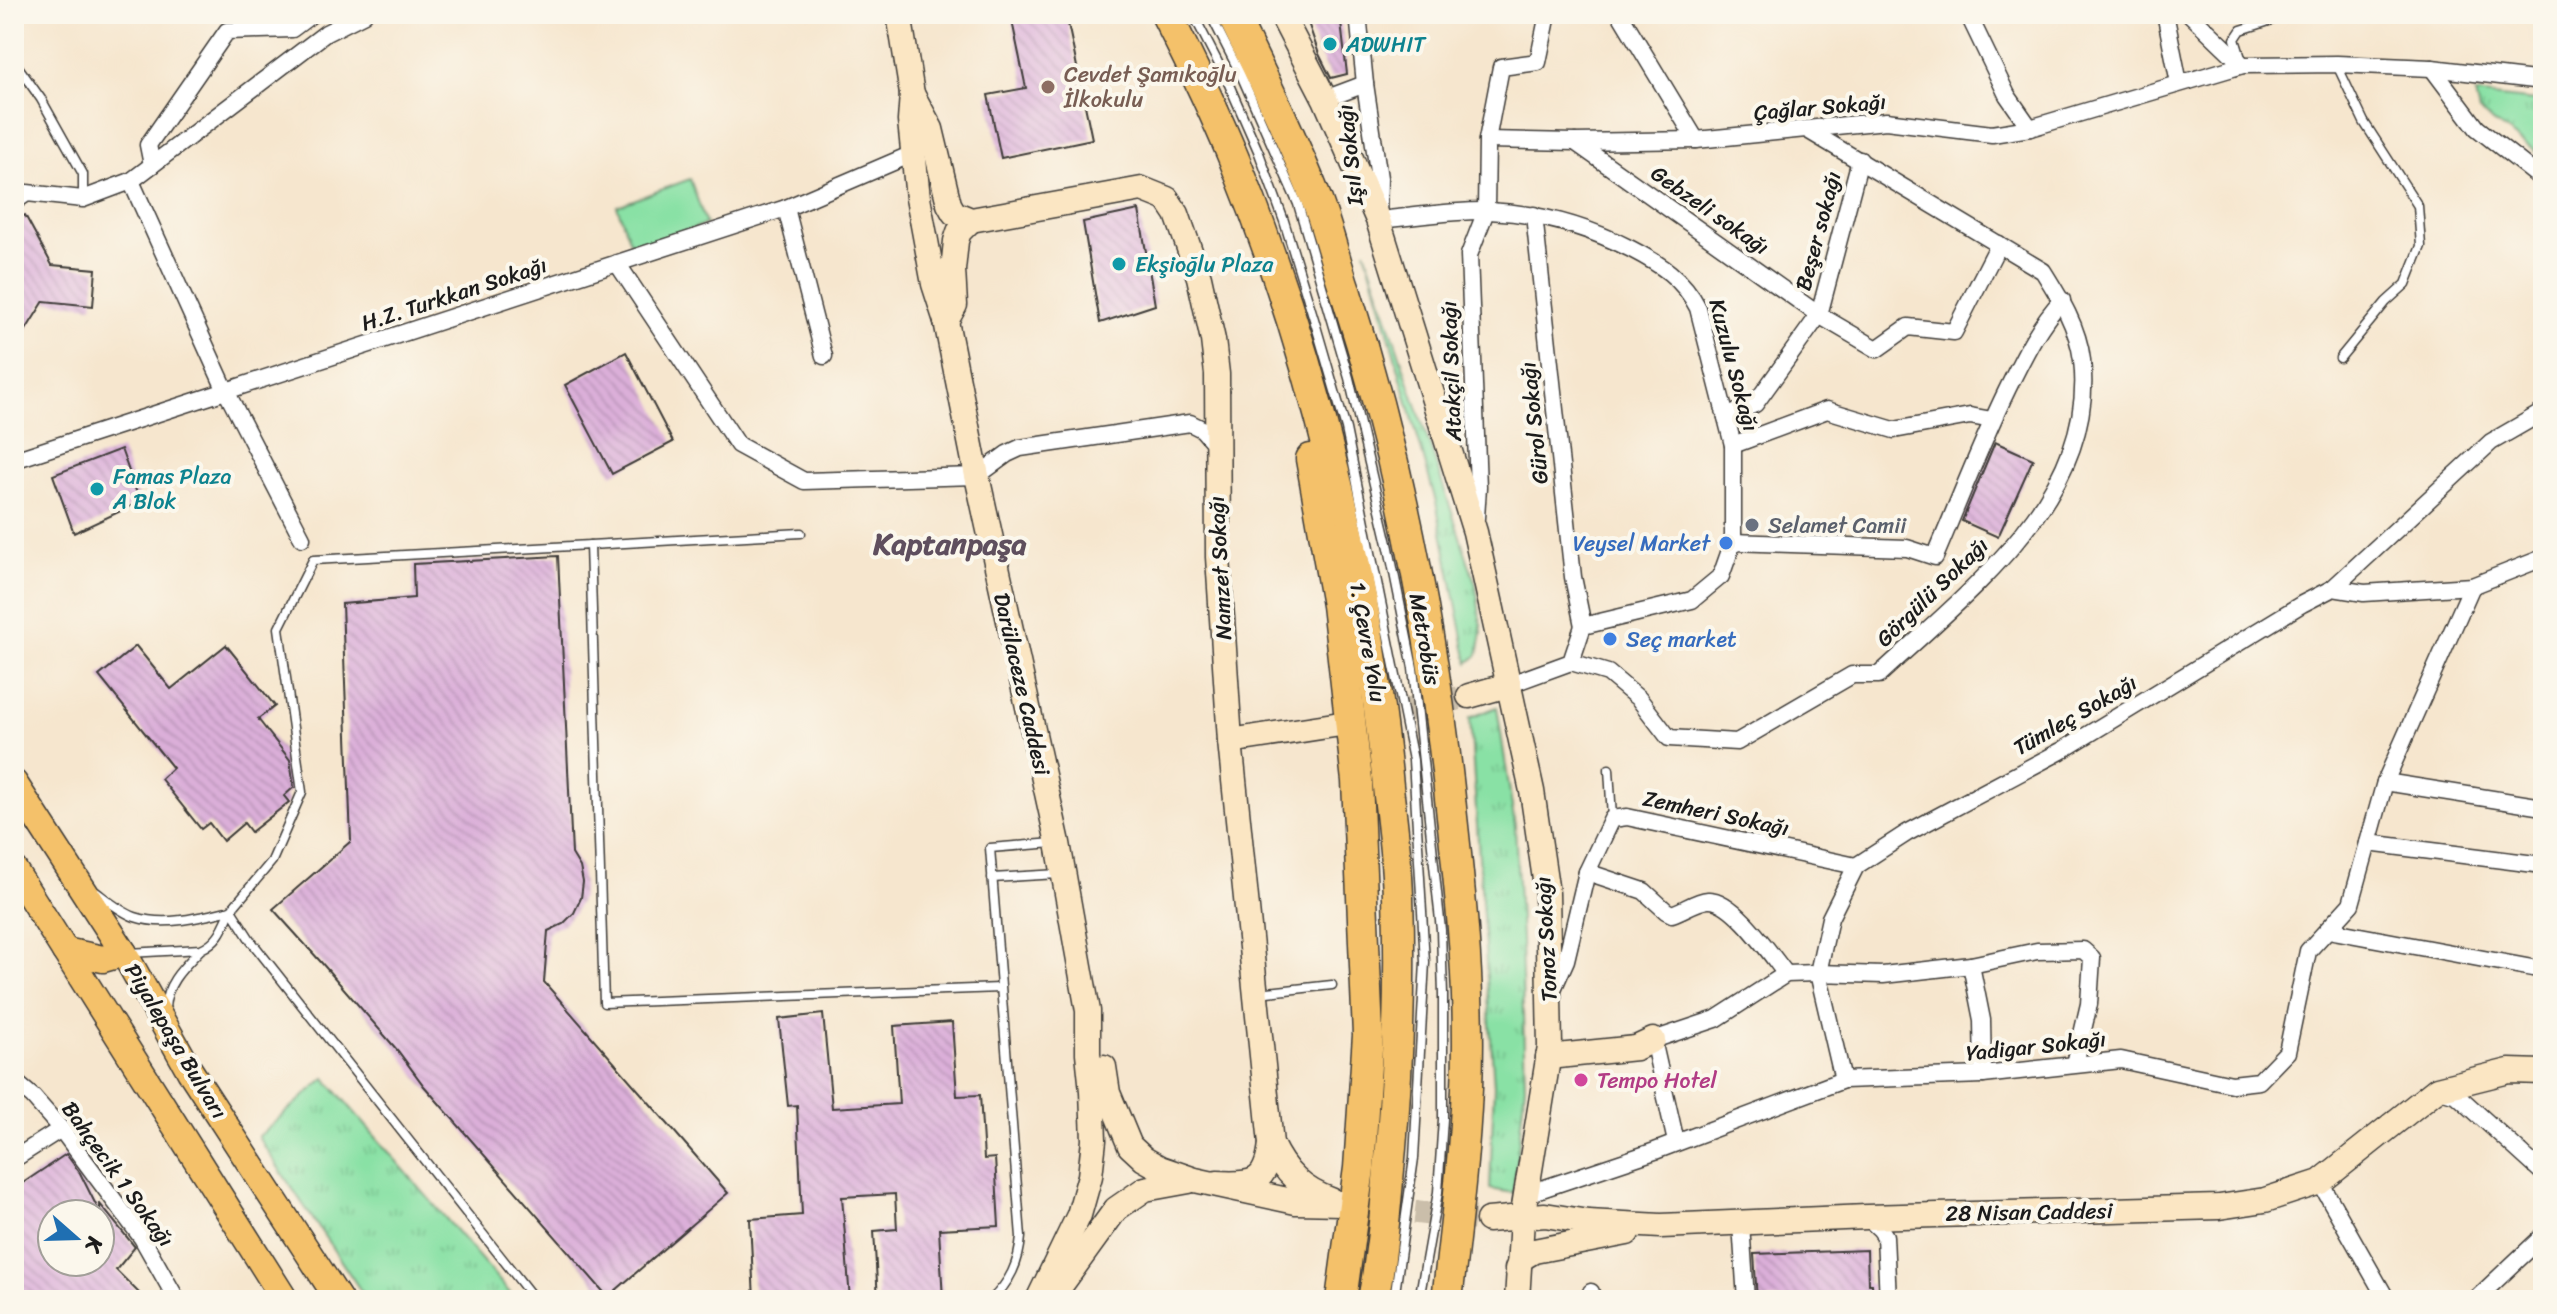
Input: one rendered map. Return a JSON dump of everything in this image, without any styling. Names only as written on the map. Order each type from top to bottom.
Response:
[{"type":"highway","name":"1. Çevre Yolu","points":[[1166,14],[1232,155],[1291,317],[1340,498],[1372,658],[1384,743],[1398,895],[1399,1031],[1383,1231],[1373,1300]]},
{"type":"highway","points":[[1232,14],[1285,124],[1318,204],[1383,416],[1425,615],[1450,792],[1466,982],[1467,1087],[1460,1191],[1447,1300]]},
{"type":"highway","points":[[1257,219],[1284,359],[1313,468],[1337,605],[1357,781],[1368,1035],[1359,1168],[1341,1300]]},
{"type":"main road","name":"Darülaceze Caddesi","points":[[899,14],[912,94],[912,154],[934,284],[946,321],[1058,843],[1088,1011],[1094,1140],[1090,1176],[1079,1215],[1038,1300]]},
{"type":"main road","name":"Tonoz Sokağı","points":[[1281,14],[1325,99],[1378,220],[1475,532],[1532,791],[1547,893],[1549,1049],[1522,1219],[1517,1300]]},
{"type":"main road","points":[[912,94],[931,129],[949,204],[959,216],[971,220],[959,232],[956,241],[953,270],[955,305],[946,321]]},
{"type":"main road","name":"Namzet Sokağı","points":[[971,220],[1142,189],[1167,199],[1177,214],[1199,277],[1217,374],[1218,557],[1230,741],[1271,1144],[1265,1171],[1258,1179],[1247,1183],[1206,1182]]},
{"type":"main road","points":[[1469,696],[1508,685]]},
{"type":"main road","points":[[1230,741],[1347,723]]},
{"type":"main road","name":"Piyalepaşa Bulvarı","points":[[14,783],[124,953],[190,1071],[339,1300]]},
{"type":"main road","name":"Piyalepaşa Bulvarı","points":[[14,870],[285,1300]]},
{"type":"main road","points":[[65,951],[103,959],[124,953]]},
{"type":"main road","points":[[1088,1011],[1100,1044],[1108,1093],[1130,1146],[1160,1168],[1206,1182]]},
{"type":"main road","points":[[1549,1049],[1636,1048],[1653,1040]]},
{"type":"main road","name":"28 Nisan Caddesi","points":[[1488,1220],[1545,1215],[1588,1222],[1661,1226],[2219,1207],[2265,1200],[2320,1182],[2437,1089],[2509,1071],[2540,1069]]},
{"type":"main road","name":"Namzet Sokağı","points":[[1206,1182],[1296,1202],[1341,1203],[1310,1192],[1293,1179],[1281,1165],[1271,1144]]},
{"type":"main road","points":[[1050,1300],[1116,1209],[1145,1189],[1206,1182]]},
{"type":"main road","points":[[1517,1269],[1522,1258],[1534,1251],[1661,1226]]},
{"type":"street","points":[[152,165],[148,145],[227,31],[292,29],[312,14]]},
{"type":"street","points":[[14,202],[27,193],[83,199],[131,181],[326,33],[364,14]]},
{"type":"street","name":"Işıl Sokağı","points":[[1358,14],[1379,178],[1378,220]]},
{"type":"street","points":[[1486,211],[1487,140],[1501,67],[1538,62],[1548,14]]},
{"type":"street","points":[[1620,14],[1696,140]]},
{"type":"street","points":[[1968,14],[2007,95],[2030,128]]},
{"type":"street","points":[[2167,14],[2179,83]]},
{"type":"street","points":[[2190,14],[2243,65]]},
{"type":"street","name":"Çağlar Sokağı","points":[[1487,140],[1696,140],[1886,121],[1992,134],[2030,128],[2243,65],[2337,64],[2432,68],[2543,81]]},
{"type":"street","points":[[2432,68],[2477,128],[2543,180]]},
{"type":"street","name":"Işıl Sokağı","points":[[1325,99],[1365,84]]},
{"type":"street","name":"Görgülü Sokağı","points":[[1571,662],[1608,673],[1639,699],[1669,738],[1737,742],[1852,675],[1879,675],[1979,582],[2035,518],[2072,453],[2082,400],[2082,358],[2062,300],[2043,271],[1806,129]]},
{"type":"street","name":"Gebzeli sokağı","points":[[1575,142],[1819,315]]},
{"type":"street","name":"H.Z. Turkkan Sokağı","points":[[14,460],[786,208],[912,154]]},
{"type":"street","name":"Beşer sokağı","points":[[1726,417],[1755,404],[1819,315],[1860,160]]},
{"type":"street","points":[[131,181],[226,391],[302,538]]},
{"type":"street","points":[[786,208],[824,356]]},
{"type":"street","name":"Kuzulu Sokağı","points":[[1378,220],[1486,211],[1534,215],[1596,232],[1662,265],[1689,290],[1698,308],[1733,445],[1733,542],[1721,576],[1692,600],[1583,626]]},
{"type":"street","name":"Atakçil Sokağı","points":[[1475,532],[1478,487],[1469,255],[1486,211]]},
{"type":"street","name":"Gürol Sokağı","points":[[1534,215],[1573,577],[1583,626]]},
{"type":"street","name":"Beşer sokağı","points":[[1819,315],[1877,349],[1908,327],[1954,332],[1999,244]]},
{"type":"street","points":[[617,263],[738,445],[804,481],[977,476],[1020,448],[1190,423],[1202,429],[1216,445]]},
{"type":"street","points":[[1733,542],[1907,548],[1935,557],[1992,420],[2043,320],[2062,300]]},
{"type":"street","points":[[1733,445],[1827,410],[1894,430],[1970,416],[1992,420]]},
{"type":"street","name":"Tümleç Sokağı","points":[[1856,866],[1907,833],[2061,751],[2333,588],[2491,442],[2543,412]]},
{"type":"street","points":[[2333,588],[2364,593],[2472,586],[2543,558]]},
{"type":"street","name":"Yadigar Sokağı","points":[[1527,1194],[1843,1080],[1983,1075],[2121,1060],[2232,1084],[2259,1081],[2287,1052],[2308,951],[2351,904],[2385,782],[2472,586]]},
{"type":"street","points":[[1508,685],[1571,662],[1583,626]]},
{"type":"street","points":[[2385,782],[2543,807]]},
{"type":"street","name":"Zemheri Sokağı","points":[[1549,997],[1566,960],[1587,872],[1612,819],[1627,817],[1856,866]]},
{"type":"street","points":[[2368,843],[2543,865]]},
{"type":"street","points":[[1843,1080],[1818,973],[1830,918],[1856,866]]},
{"type":"street","points":[[1587,872],[1644,891],[1672,914],[1704,900],[1723,902],[1743,921],[1786,974]]},
{"type":"street","points":[[2328,930],[2543,970]]},
{"type":"street","points":[[1676,1142],[1653,1040],[1716,1019],[1786,974],[1883,975],[1971,965],[2037,951],[2083,950],[2092,958],[2089,1004],[2075,1064]]},
{"type":"street","points":[[1971,965],[1982,1020],[1983,1075]]},
{"type":"street","name":"Bahçecik 1 Sokağı","points":[[14,1081],[61,1129],[142,1238],[177,1300]]},
{"type":"street","points":[[2437,1089],[2457,1095],[2543,1173]]},
{"type":"street","points":[[14,1159],[61,1129]]},
{"type":"street","points":[[2320,1182],[2387,1300]]},
{"type":"street","points":[[1867,1217],[1885,1236],[1888,1300]]},
{"type":"street","points":[[1741,1223],[1746,1300]]},
{"type":"street","points":[[2475,1300],[2543,1236]]},
{"type":"lane","name":"Metrobüs","points":[[1193,14],[1227,80],[1259,153],[1314,319],[1349,442],[1413,760],[1425,962],[1414,1158],[1394,1300]]},
{"type":"lane","name":"Metrobüs","points":[[1210,14],[1241,75],[1298,204],[1349,378],[1389,548],[1413,668],[1440,914],[1443,995],[1443,1119],[1439,1178],[1419,1300]]},
{"type":"lane","points":[[2243,65],[2235,39],[2241,30],[2291,14]]},
{"type":"lane","points":[[14,61],[41,99],[83,174],[83,199]]},
{"type":"lane","points":[[2337,64],[2364,122],[2418,206],[2421,246],[2406,284],[2386,302],[2340,358]]},
{"type":"lane","points":[[164,1025],[165,996],[173,979],[201,949],[220,936],[231,910],[272,861],[302,792],[279,628],[313,560],[801,533]]},
{"type":"lane","points":[[590,545],[604,1003],[1000,988]]},
{"type":"lane","points":[[1609,769],[1612,819]]},
{"type":"lane","points":[[991,1300],[1013,1275],[1020,1256],[1021,1237],[990,848],[1058,843]]},
{"type":"lane","points":[[992,878],[1064,874]]},
{"type":"lane","points":[[76,878],[135,917],[179,920],[231,910]]},
{"type":"lane","points":[[231,910],[251,941],[535,1300]]},
{"type":"lane","points":[[124,953],[201,949]]},
{"type":"lane","points":[[1254,994],[1332,985]]},
{"type":"green space","points":[[2475,94],[2543,102],[2543,157],[2479,112]]},
{"type":"green space","points":[[690,179],[706,224],[633,250],[617,206]]},
{"type":"green space","points":[[1365,250],[1476,585],[1482,633],[1478,655],[1468,663],[1436,502]]},
{"type":"green space","points":[[1497,707],[1515,826],[1521,939],[1525,1086],[1513,1193],[1490,1189],[1494,1086],[1470,718]]},
{"type":"green space","points":[[325,1078],[516,1300],[367,1300],[258,1137]]},
{"type":"building","points":[[1066,14],[1092,139],[1001,158],[988,95],[1026,88],[1011,16]]},
{"type":"building","name":"ADWHIT","points":[[1305,14],[1340,14],[1347,74],[1331,78]]},
{"type":"building","name":"Ekşioğlu Plaza","points":[[1139,210],[1155,305],[1100,323],[1083,222]]},
{"type":"building","points":[[25,215],[52,265],[96,269],[93,306],[44,301],[14,349],[14,221]]},
{"type":"building","points":[[626,352],[673,442],[612,474],[565,385]]},
{"type":"building","points":[[1995,442],[2033,459],[1998,537],[1962,521]]},
{"type":"building","name":"Famas Plaza A Blok","points":[[121,449],[140,502],[74,533],[53,475]]},
{"type":"building","points":[[558,556],[572,854],[580,867],[583,882],[581,898],[574,913],[563,924],[548,931],[544,982],[728,1193],[608,1297],[273,909],[351,841],[342,604],[414,598],[413,564]]},
{"type":"building","points":[[226,645],[275,706],[258,719],[290,760],[294,787],[284,796],[289,802],[251,832],[244,823],[223,841],[209,823],[201,829],[161,779],[173,768],[99,676],[136,646],[171,689]]},
{"type":"building","points":[[823,1014],[832,1108],[899,1104],[894,1026],[952,1022],[957,1096],[980,1095],[984,1159],[995,1158],[999,1226],[939,1229],[943,1300],[878,1300],[874,1231],[897,1229],[895,1194],[842,1197],[850,1300],[754,1300],[750,1219],[802,1215],[797,1105],[788,1106],[779,1019]]},
{"type":"building","points":[[66,1154],[92,1198],[36,1198],[36,1278],[116,1278],[116,1270],[146,1300],[14,1300],[14,1189]]},
{"type":"building","points":[[116,1224],[135,1247],[116,1270]]},
{"type":"building","points":[[1867,1250],[1868,1284],[1872,1284],[1873,1300],[1757,1300],[1754,1254]]},
{"type":"tunnel","points":[[1365,719],[1469,696]]},
{"type":"tunnel","points":[[1379,1208],[1488,1220]]},
{"type":"place","name":"ADWHIT","points":[[1330,44]]},
{"type":"place","name":"Cevdet Şamıkoğlu İlkokulu","points":[[1048,87]]},
{"type":"place","name":"Ekşioğlu Plaza","points":[[1119,264]]},
{"type":"place","name":"Famas Plaza A Blok","points":[[97,489]]},
{"type":"place","name":"Selamet Camii","points":[[1752,525]]},
{"type":"place","name":"Veysel Market","points":[[1726,543]]},
{"type":"place","name":"Seç market","points":[[1610,639]]},
{"type":"place","name":"Tempo Hotel","points":[[1581,1080]]},
{"type":"district","name":"Kaptanpaşa","points":[[950,544]]}]
